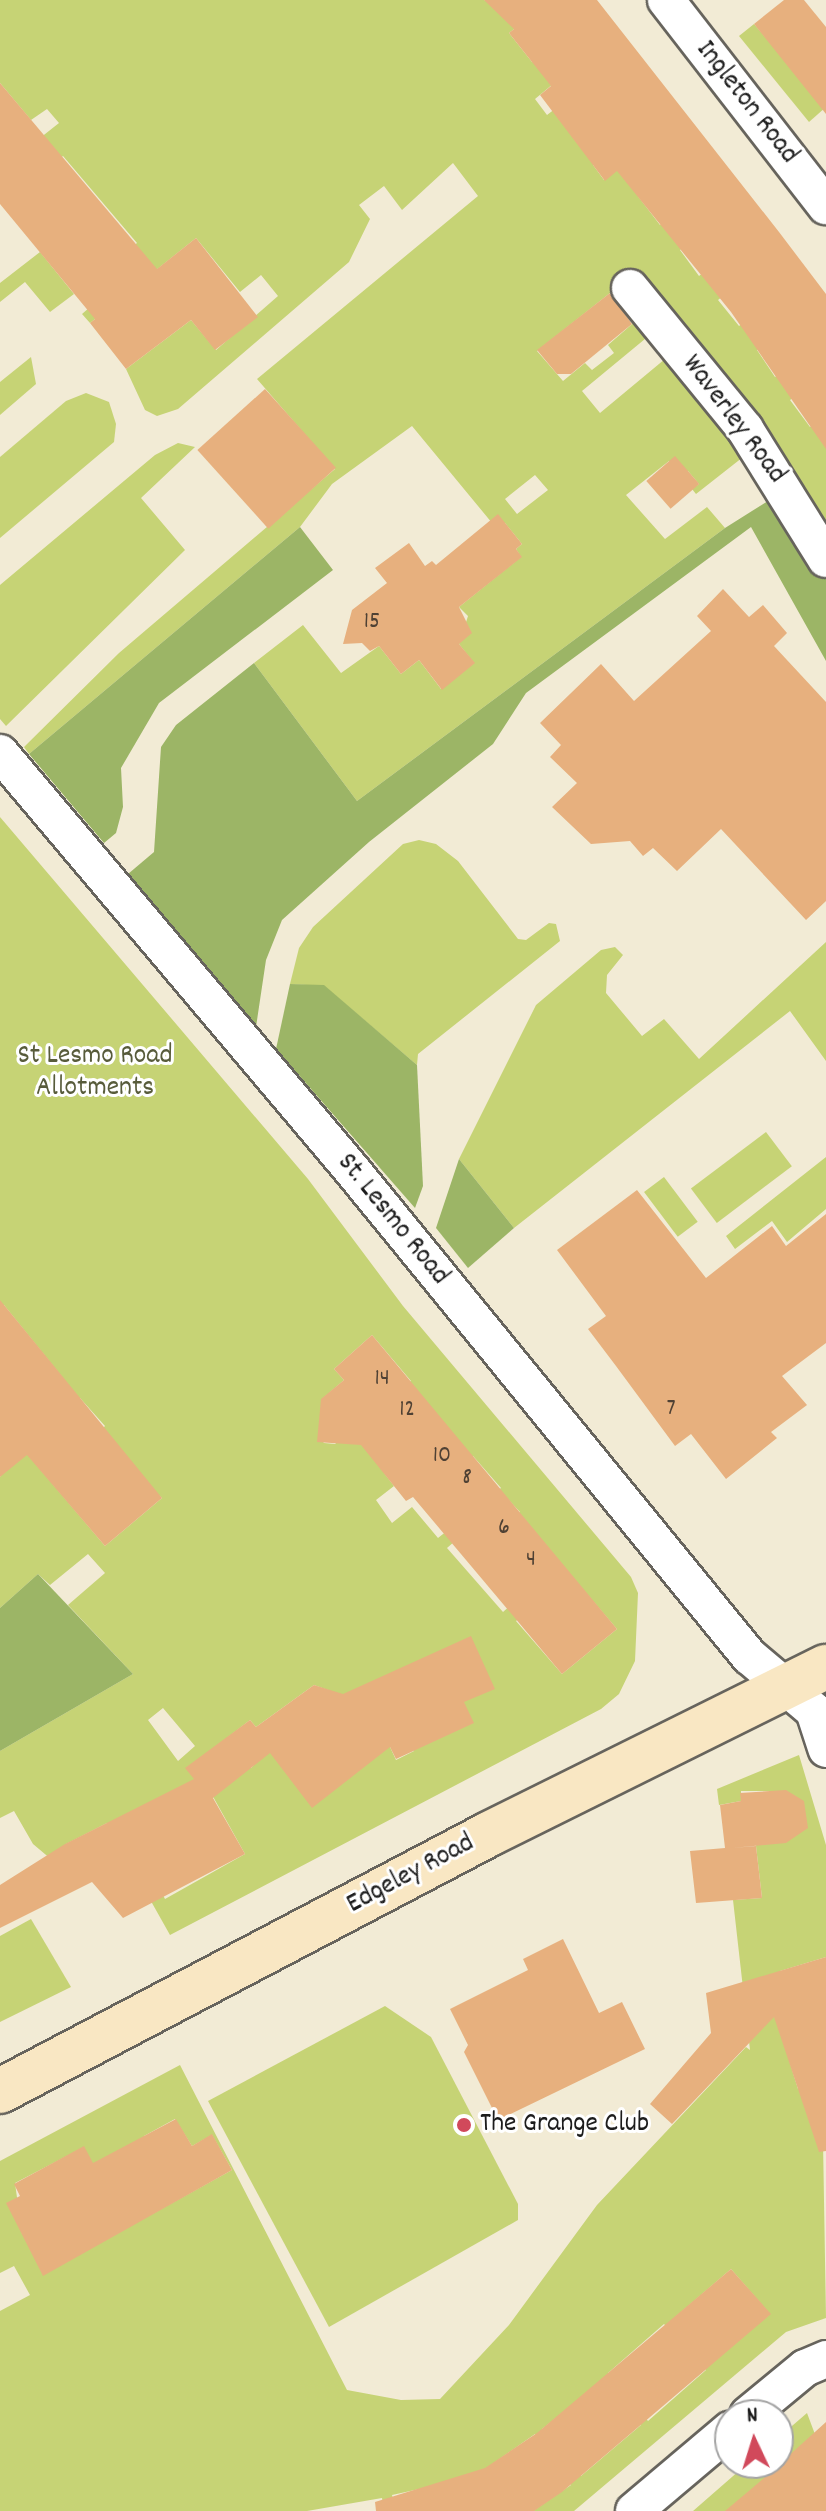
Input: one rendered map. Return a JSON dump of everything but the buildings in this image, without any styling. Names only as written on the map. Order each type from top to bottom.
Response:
[{"type":"main road","name":"Edgeley Road","points":[[0,2091],[783,1686],[826,1667]]},
{"type":"street","name":"Ingleton Road","points":[[666,0],[826,206]]},
{"type":"street","name":"Waverley Road","points":[[630,288],[745,429],[826,559]]},
{"type":"street","name":"St. Lesmo Road","points":[[0,753],[352,1170],[749,1656],[814,1711],[826,1749]]},
{"type":"street","points":[[767,2399],[805,2368],[826,2359]]},
{"type":"street","points":[[634,2511],[714,2444]]},
{"type":"green space","points":[[0,0],[484,0],[528,18],[509,33],[532,62],[571,69],[535,99],[547,115],[564,102],[606,155],[593,165],[604,180],[638,154],[637,195],[660,225],[679,211],[699,233],[680,250],[699,276],[719,260],[738,284],[718,300],[739,326],[759,311],[777,335],[757,350],[775,377],[795,363],[811,385],[790,400],[810,427],[826,416],[826,527],[770,437],[628,269],[610,283],[615,289],[537,351],[563,381],[585,363],[592,370],[614,353],[608,345],[639,318],[651,334],[582,391],[600,413],[671,354],[752,450],[696,494],[692,489],[699,484],[688,471],[681,476],[669,461],[626,495],[665,539],[707,507],[725,528],[357,801],[254,663],[303,625],[341,673],[379,646],[401,674],[419,660],[441,689],[474,663],[459,644],[468,616],[459,607],[521,557],[516,549],[522,544],[505,523],[497,529],[412,426],[332,484],[300,527],[29,754],[24,747],[119,653],[335,469],[257,379],[478,196],[453,163],[402,210],[384,186],[359,205],[370,219],[349,262],[178,409],[157,416],[145,410],[126,369],[191,320],[216,350],[278,296],[261,275],[240,292],[196,238],[90,323],[82,314],[97,301],[84,286],[137,243],[63,156],[31,183],[11,161],[59,123],[47,109],[31,120],[0,83]],"holes":[[[535,475],[548,490],[517,514],[505,499]]]},
{"type":"green space","points":[[754,24],[826,107],[809,122],[739,36]]},
{"type":"green space","points":[[40,252],[74,294],[50,312],[25,282],[0,302],[0,283]]},
{"type":"green space","points":[[31,357],[36,384],[0,415],[0,382]]},
{"type":"green space","points":[[86,393],[109,402],[116,424],[114,442],[0,538],[0,457],[66,401]]},
{"type":"green space","points":[[178,443],[195,447],[141,498],[185,550],[6,726],[0,719],[0,585],[155,455]]},
{"type":"green space","points":[[779,494],[826,579],[826,661],[751,527],[526,693],[493,744],[369,842],[282,920],[266,960],[256,1027],[128,874],[154,852],[161,747],[176,725],[254,663],[357,801],[725,528]]},
{"type":"green space","points":[[300,527],[333,570],[159,703],[121,768],[123,807],[116,833],[104,843],[29,754]]},
{"type":"green space","name":"St Lesmo Road Allotments","points":[[0,817],[308,1179],[403,1306],[631,1577],[638,1593],[635,1661],[619,1694],[601,1709],[170,1935],[107,1823],[66,1844],[58,1865],[33,1844],[14,1811],[0,1818],[0,1751],[133,1674],[68,1605],[105,1573],[88,1554],[50,1585],[38,1574],[0,1608],[0,1477],[63,1378],[4,1305],[0,1307]],"holes":[[[372,1335],[411,1381],[335,1444],[324,1443],[318,1436],[332,1412],[322,1399],[344,1380],[334,1369]],[[80,1398],[105,1426],[96,1435],[162,1498],[105,1546],[23,1449]],[[473,1456],[501,1488],[438,1538],[412,1507],[392,1523],[376,1500],[394,1486],[384,1473],[463,1463]],[[506,1497],[520,1512],[513,1519],[560,1562],[503,1612],[447,1548]],[[562,1581],[587,1594],[617,1629],[562,1674],[516,1621]],[[314,1685],[328,1690],[251,1768],[228,1737],[250,1720],[256,1727]],[[362,1686],[409,1739],[414,1751],[396,1760]],[[163,1708],[195,1746],[178,1761],[148,1720]],[[211,1793],[245,1854],[165,1899],[130,1832]]]},
{"type":"green space","points":[[419,840],[436,844],[458,861],[518,939],[526,940],[549,923],[556,924],[560,941],[418,1054],[417,1065],[324,986],[290,984],[299,948],[313,927],[403,844]]},
{"type":"green space","points":[[826,942],[826,1061],[790,1011],[514,1228],[459,1159],[536,1005],[601,950],[615,947],[623,955],[607,975],[606,993],[642,1036],[664,1019],[699,1059]]},
{"type":"green space","points":[[290,984],[324,985],[417,1065],[423,1186],[415,1208],[276,1049]]},
{"type":"green space","points":[[766,1132],[792,1166],[717,1223],[691,1189]]},
{"type":"green space","points":[[826,1157],[826,1209],[787,1242],[772,1221],[735,1249],[726,1236]]},
{"type":"green space","points":[[459,1159],[514,1228],[468,1268],[436,1228]]},
{"type":"green space","points":[[664,1177],[698,1222],[678,1237],[644,1192]]},
{"type":"green space","points":[[38,1574],[133,1674],[0,1751],[0,1608]]},
{"type":"green space","points":[[799,1755],[826,1845],[826,1957],[780,1971],[789,2060],[798,2089],[822,2082],[826,2318],[786,2332],[574,2511],[533,2511],[571,2485],[535,2434],[474,2477],[392,2495],[396,2511],[384,2511],[382,2498],[307,2511],[0,2511],[0,2311],[30,2295],[14,2266],[0,2273],[0,2161],[180,2065],[347,2390],[401,2400],[440,2399],[509,2325],[597,2205],[746,2047],[750,2050],[733,1900],[762,1898],[756,1846],[771,1791],[741,1791],[741,1801],[719,1805],[717,1789]],"holes":[[[175,2119],[192,2146],[212,2135],[232,2170],[143,2219],[144,2136]],[[84,2147],[22,2234],[15,2183]],[[731,2269],[770,2314],[712,2363],[674,2318]],[[664,2324],[706,2370],[648,2421],[608,2373]],[[603,2380],[641,2425],[581,2476],[542,2429]]]},
{"type":"green space","points":[[31,1919],[71,1987],[0,2022],[0,1936]]},
{"type":"green space","points":[[385,2006],[431,2037],[518,2204],[518,2220],[329,2327],[208,2101]]},
{"type":"green space","points":[[807,2413],[819,2445],[794,2463],[794,2424]]},
{"type":"green space","points":[[730,2479],[771,2479],[726,2511],[693,2511]]},
{"type":"place","name":"The Grange Club","points":[[464,2125]]}]
